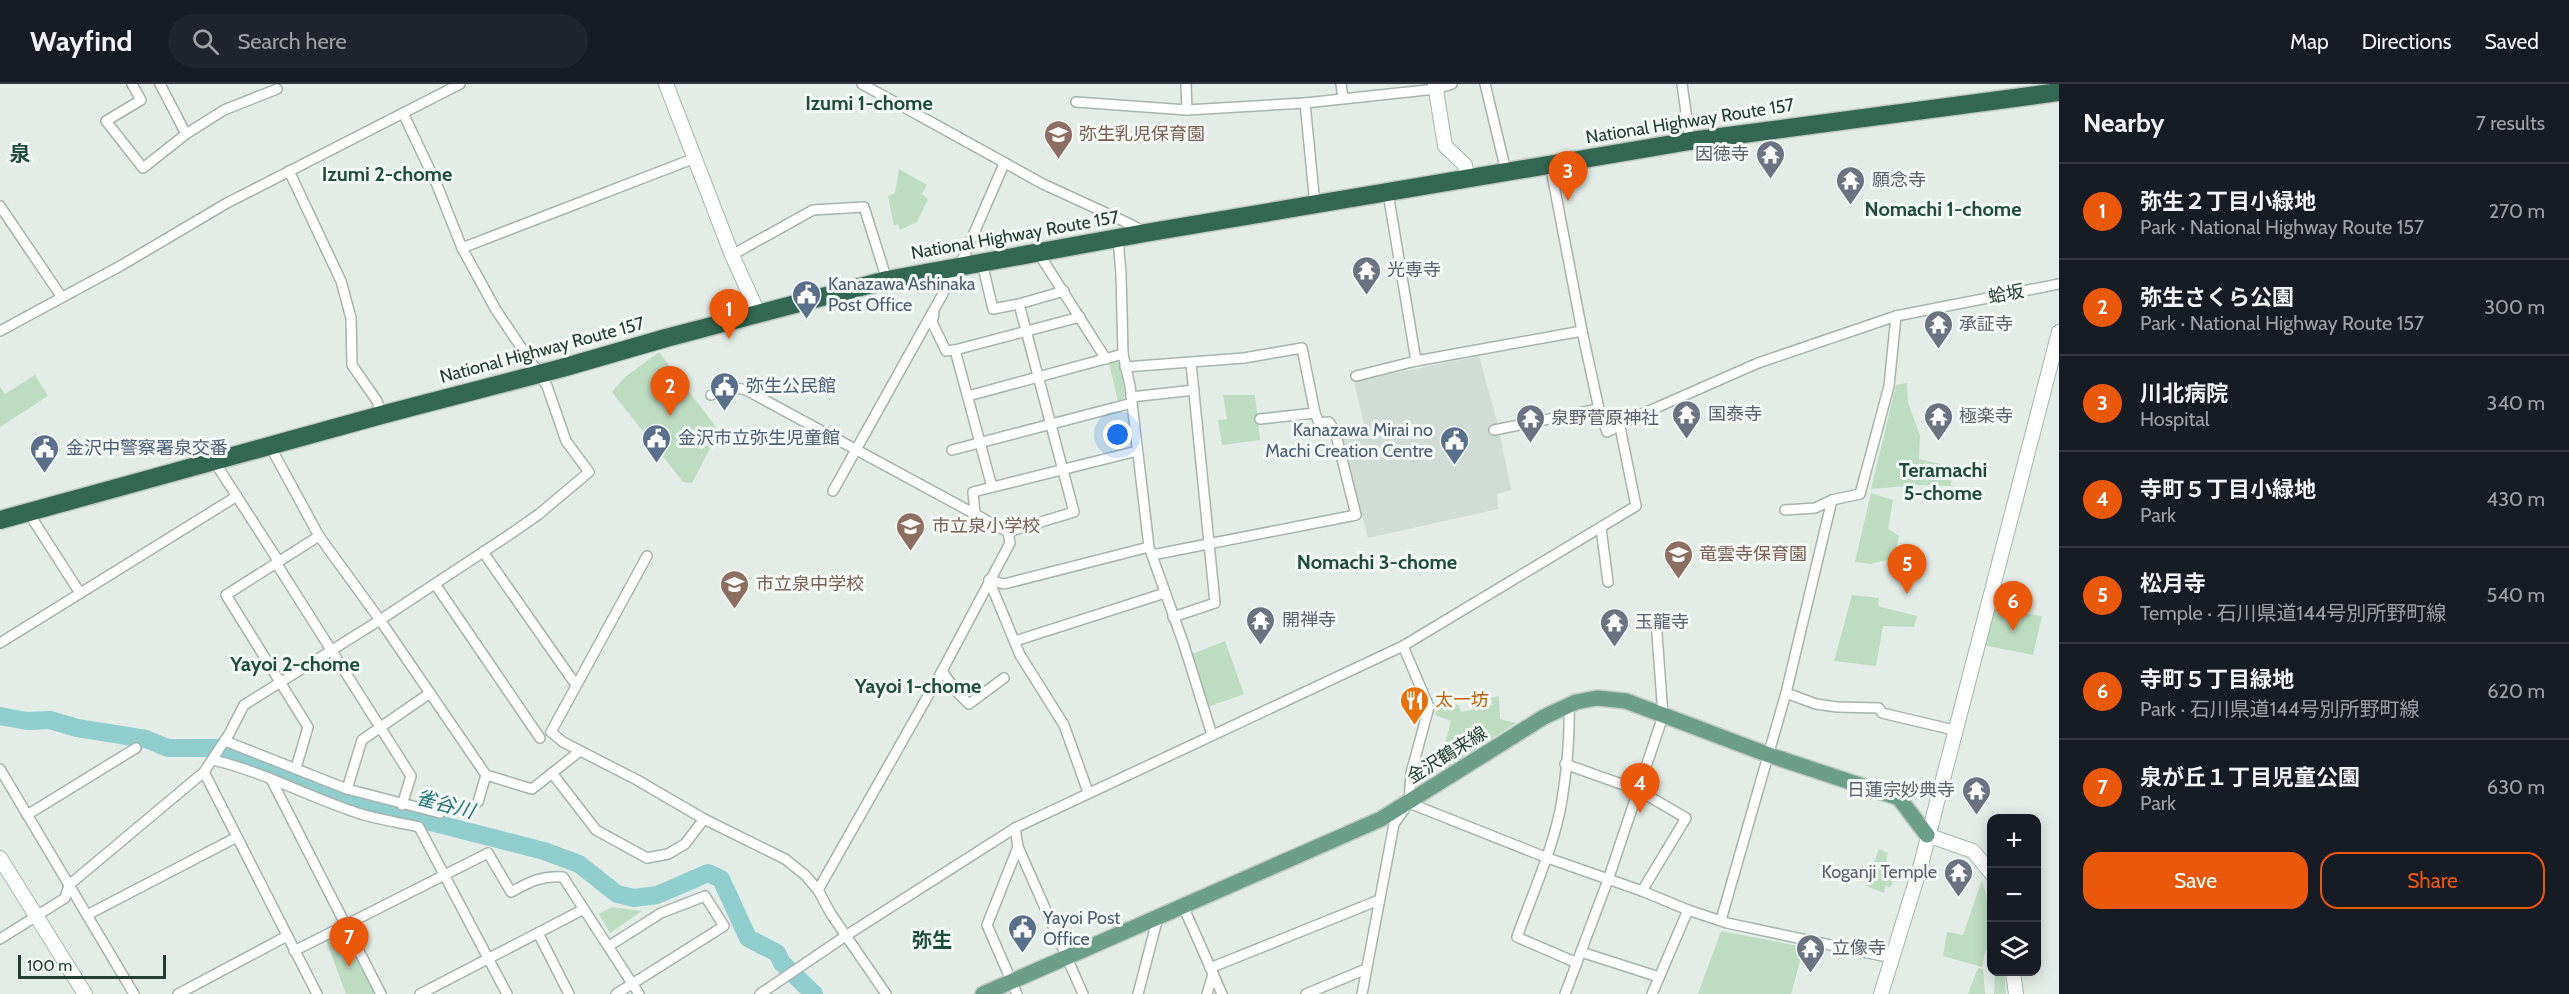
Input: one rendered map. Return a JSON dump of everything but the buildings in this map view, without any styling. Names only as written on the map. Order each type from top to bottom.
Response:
[{"type":"highway","name":"National Highway Route 157","points":[[0,519],[887,280],[1145,233],[1316,206],[1506,171],[1690,141],[2059,92]]},
{"type":"main road","points":[[666,84],[732,255],[759,315]]},
{"type":"main road","points":[[1435,86],[1445,146],[1465,165],[1467,178]]},
{"type":"main road","points":[[1881,994],[1920,868],[2059,332]]},
{"type":"main road","name":"金沢鶴来線","points":[[983,994],[1015,988],[1068,957],[1381,819],[1455,779],[1569,704],[1597,698],[1626,702],[1769,755],[1899,798],[1927,836]]},
{"type":"main road","points":[[1927,836],[1973,851],[1987,868]]},
{"type":"main road","points":[[0,858],[85,994]]},
{"type":"main road","points":[[2014,976],[2016,994]]},
{"type":"street","points":[[132,84],[141,100],[106,121],[143,168],[186,134],[224,110],[278,89]]},
{"type":"street","points":[[160,84],[186,134]]},
{"type":"street","points":[[0,331],[122,265],[227,203],[460,84]]},
{"type":"street","points":[[862,84],[1005,164],[1145,233]]},
{"type":"street","points":[[1186,84],[1187,110]]},
{"type":"street","points":[[1341,84],[1343,98]]},
{"type":"street","points":[[1076,102],[1187,110],[1305,103],[1452,84]]},
{"type":"street","points":[[1485,84],[1506,171]]},
{"type":"street","points":[[1682,84],[1690,141]]},
{"type":"street","points":[[1305,103],[1316,206]]},
{"type":"street","points":[[0,939],[65,898],[69,885],[204,772],[222,746],[244,705],[483,552],[539,514],[589,472],[566,441],[548,386],[537,374],[496,310],[462,248],[433,177],[403,113]]},
{"type":"street","points":[[462,248],[695,158]]},
{"type":"street","points":[[833,491],[965,254],[1005,164]]},
{"type":"street","points":[[760,994],[847,935],[1015,828],[1402,646],[1636,506],[1620,427],[1607,432],[1599,409],[1550,164]]},
{"type":"street","points":[[289,171],[341,281],[351,318],[352,364],[377,401],[382,415]]},
{"type":"street","points":[[1388,193],[1416,361]]},
{"type":"street","points":[[0,206],[61,296]]},
{"type":"street","points":[[732,255],[813,210],[864,207],[887,280]]},
{"type":"street","points":[[1118,238],[1123,354],[1132,400],[1151,551],[1212,735]]},
{"type":"street","points":[[1039,254],[1106,359]]},
{"type":"street","points":[[982,263],[993,309],[1064,291]]},
{"type":"street","name":"蛤坂","points":[[1620,427],[1633,418],[1758,363],[1896,316],[2059,284]]},
{"type":"street","points":[[938,300],[932,322],[946,351],[1080,317]]},
{"type":"street","points":[[711,395],[732,387],[746,390],[1008,532],[1074,512],[1019,304]]},
{"type":"street","points":[[1785,510],[1815,508],[1832,500],[1860,494],[1889,387],[1896,316]]},
{"type":"street","points":[[1356,376],[1416,361],[1582,331]]},
{"type":"street","points":[[989,580],[1004,584],[1151,551],[1209,545],[1356,515],[1335,431],[1329,422],[1319,423],[1315,413],[1302,348],[1244,358],[1125,367]]},
{"type":"street","points":[[956,350],[992,487]]},
{"type":"street","points":[[968,396],[1123,354]]},
{"type":"street","points":[[1173,617],[1215,603],[1191,363]]},
{"type":"street","points":[[952,450],[1132,400],[1194,390]]},
{"type":"street","points":[[1494,430],[1599,409]]},
{"type":"street","points":[[1260,419],[1315,413]]},
{"type":"street","points":[[270,446],[319,536],[380,620],[486,775],[532,789],[580,751]]},
{"type":"street","points":[[975,514],[973,492],[1137,451]]},
{"type":"street","points":[[214,461],[411,776],[402,805]]},
{"type":"street","points":[[0,643],[237,496]]},
{"type":"street","points":[[1721,920],[1786,693],[1832,500]]},
{"type":"street","points":[[28,512],[80,593]]},
{"type":"street","points":[[1601,528],[1608,582]]},
{"type":"street","points":[[818,890],[942,671],[1010,543],[1008,532]]},
{"type":"street","points":[[296,768],[309,727],[226,596],[319,536]]},
{"type":"street","points":[[483,552],[576,685]]},
{"type":"street","points":[[647,556],[551,732],[563,742],[637,780],[704,819],[785,859],[805,875],[818,890],[886,994]]},
{"type":"street","points":[[989,580],[1020,655],[1064,725],[1088,792]]},
{"type":"street","points":[[435,584],[540,738]]},
{"type":"street","points":[[1015,641],[1165,594]]},
{"type":"street","points":[[1565,994],[1608,880],[1663,716],[1656,620],[1678,619]]},
{"type":"street","points":[[1362,994],[1394,824],[1408,803],[1411,773],[1429,707],[1402,646]]},
{"type":"street","points":[[942,671],[969,704],[1004,678]]},
{"type":"street","points":[[347,789],[362,740],[430,693]]},
{"type":"street","points":[[1786,693],[1816,704],[1879,708],[1882,713],[1954,730]]},
{"type":"street","points":[[1569,704],[1570,739],[1565,764],[1562,802],[1517,937],[1577,963]]},
{"type":"street","points":[[222,746],[296,768],[347,789],[440,813]]},
{"type":"street","points":[[27,815],[136,747]]},
{"type":"street","points":[[213,760],[247,768],[272,781],[355,813],[419,827],[507,994]]},
{"type":"street","points":[[1565,764],[1638,789],[1686,818],[1642,891]]},
{"type":"street","points":[[0,769],[134,994]]},
{"type":"street","points":[[204,772],[317,994]]},
{"type":"street","points":[[552,773],[596,830],[647,858],[668,854],[685,843],[704,819]]},
{"type":"street","points":[[478,802],[486,775]]},
{"type":"street","points":[[272,781],[381,994]]},
{"type":"street","points":[[1408,803],[1545,857],[1727,923],[1892,957]]},
{"type":"street","points":[[1015,828],[1018,847],[1083,994]]},
{"type":"street","points":[[87,915],[237,837]]},
{"type":"street","points":[[1015,988],[987,926],[1018,847]]},
{"type":"street","points":[[294,951],[488,853],[511,892],[534,880],[550,876],[563,877],[639,994]]},
{"type":"street","points":[[609,946],[661,913],[705,896],[723,926],[616,994]]},
{"type":"street","points":[[1212,971],[1379,900]]},
{"type":"street","points":[[1183,906],[1222,994]]},
{"type":"street","points":[[420,994],[584,909]]},
{"type":"street","points":[[1652,994],[1688,910]]},
{"type":"street","points":[[1138,994],[1158,917]]},
{"type":"street","points":[[538,933],[569,994]]},
{"type":"street","points":[[178,994],[287,936]]},
{"type":"street","points":[[1581,952],[1659,978]]},
{"type":"street","points":[[1306,994],[1366,969]]},
{"type":"street","points":[[1207,994],[1212,971]]},
{"type":"shaded area","points":[[1479,356],[1498,425],[1511,490],[1497,494],[1498,509],[1368,538],[1339,429],[1364,424],[1354,381]]},
{"type":"green space","points":[[899,169],[927,185],[922,194],[928,199],[917,222],[900,230],[898,224],[894,226],[888,196],[895,193]]},
{"type":"green space","points":[[659,352],[719,431],[692,483],[683,482],[612,392],[625,377]]},
{"type":"green space","points":[[1109,363],[1120,363],[1125,397],[1118,402]]},
{"type":"green space","points":[[35,375],[48,396],[0,427],[0,387],[5,394]]},
{"type":"green space","points":[[1907,383],[1908,403],[1920,435],[1919,459],[1953,467],[1951,486],[1918,485],[1871,489],[1896,385]]},
{"type":"green space","points":[[1223,395],[1255,395],[1260,440],[1222,445],[1218,420],[1227,419]]},
{"type":"green space","points":[[1871,493],[1893,500],[1888,529],[1899,536],[1894,558],[1871,564],[1855,562]]},
{"type":"green space","points":[[1852,595],[1879,598],[1878,605],[1881,607],[1917,616],[1914,627],[1883,626],[1876,666],[1834,661]]},
{"type":"green space","points":[[1993,609],[2042,616],[2033,655],[1983,645]]},
{"type":"green space","points":[[1225,641],[1244,694],[1208,707],[1192,654]]},
{"type":"green space","points":[[1499,696],[1500,719],[1516,723],[1442,771],[1441,760],[1451,721],[1435,715],[1437,702],[1459,705],[1461,712],[1493,705],[1491,698]]},
{"type":"green space","points":[[1879,849],[1888,853],[1886,861],[1896,868],[1891,887],[1885,886],[1884,893],[1866,886]]},
{"type":"green space","points":[[1982,880],[1987,900],[1987,950],[1982,967],[1943,956],[1947,932],[1963,935]]},
{"type":"green space","points":[[612,907],[642,911],[610,933],[599,914]]},
{"type":"green space","points":[[344,930],[376,994],[346,994],[326,940]]},
{"type":"green space","points":[[1721,931],[1804,947],[1791,994],[1698,994]]},
{"type":"green space","points":[[1978,968],[1983,969],[1985,994],[1968,994]]},
{"type":"green space","points":[[1995,976],[2004,976],[2006,994],[1994,994]]},
{"type":"waterway","name":"雀谷川","points":[[0,716],[27,721],[50,720],[77,728],[146,739],[168,748],[218,748],[259,761],[281,773],[372,807],[544,851],[579,864],[617,894],[634,898],[657,895],[708,873],[721,879],[748,938],[777,953],[782,963],[814,994]]},
{"type":"place","name":"弥生乳児保育園","points":[[1058,160]]},
{"type":"place","name":"因徳寺","points":[[1770,180]]},
{"type":"place","name":"川北病院","points":[[1568,201]]},
{"type":"place","name":"願念寺","points":[[1851,206]]},
{"type":"place","name":"光専寺","points":[[1366,296]]},
{"type":"place","name":"Kanazawa Ashinaka Post Office","points":[[807,320]]},
{"type":"place","name":"弥生２丁目小緑地","points":[[729,339]]},
{"type":"place","name":"承証寺","points":[[1938,350]]},
{"type":"place","name":"弥生公民館","points":[[725,412]]},
{"type":"place","name":"弥生さくら公園","points":[[670,416]]},
{"type":"place","name":"国泰寺","points":[[1687,440]]},
{"type":"place","name":"極楽寺","points":[[1938,442]]},
{"type":"place","name":"泉野菅原神社","points":[[1530,444]]},
{"type":"place","name":"金沢市立弥生児童館","points":[[657,464]]},
{"type":"place","name":"Kanazawa Mirai no Machi Creation Centre","points":[[1454,466]]},
{"type":"place","name":"金沢中警察署泉交番","points":[[45,474]]},
{"type":"place","name":"市立泉小学校","points":[[911,552]]},
{"type":"place","name":"竜雲寺保育園","points":[[1678,580]]},
{"type":"place","name":"松月寺","points":[[1907,594]]},
{"type":"place","name":"市立泉中学校","points":[[735,610]]},
{"type":"place","name":"寺町５丁目緑地","points":[[2013,631]]},
{"type":"place","name":"開禅寺","points":[[1261,646]]},
{"type":"place","name":"玉龍寺","points":[[1614,648]]},
{"type":"place","name":"太一坊","points":[[1414,726]]},
{"type":"place","name":"寺町５丁目小緑地","points":[[1640,813]]},
{"type":"place","name":"日蓮宗妙典寺","points":[[1976,816]]},
{"type":"place","name":"Koganji Temple","points":[[1958,898]]},
{"type":"place","name":"Yayoi Post Office","points":[[1022,954]]},
{"type":"place","name":"泉が丘１丁目児童公園","points":[[349,967]]},
{"type":"place","name":"立像寺","points":[[1811,974]]},
{"type":"district","name":"Izumi 1-chome","points":[[869,103]]},
{"type":"district","name":"泉","points":[[20,153]]},
{"type":"district","name":"Izumi 2-chome","points":[[387,174]]},
{"type":"district","name":"Nomachi 1-chome","points":[[1943,209]]},
{"type":"district","name":"Teramachi 5-chome","points":[[1943,482]]},
{"type":"district","name":"Nomachi 3-chome","points":[[1377,562]]},
{"type":"district","name":"Yayoi 2-chome","points":[[295,664]]},
{"type":"district","name":"Yayoi 1-chome","points":[[918,686]]},
{"type":"district","name":"弥生","points":[[932,940]]}]
